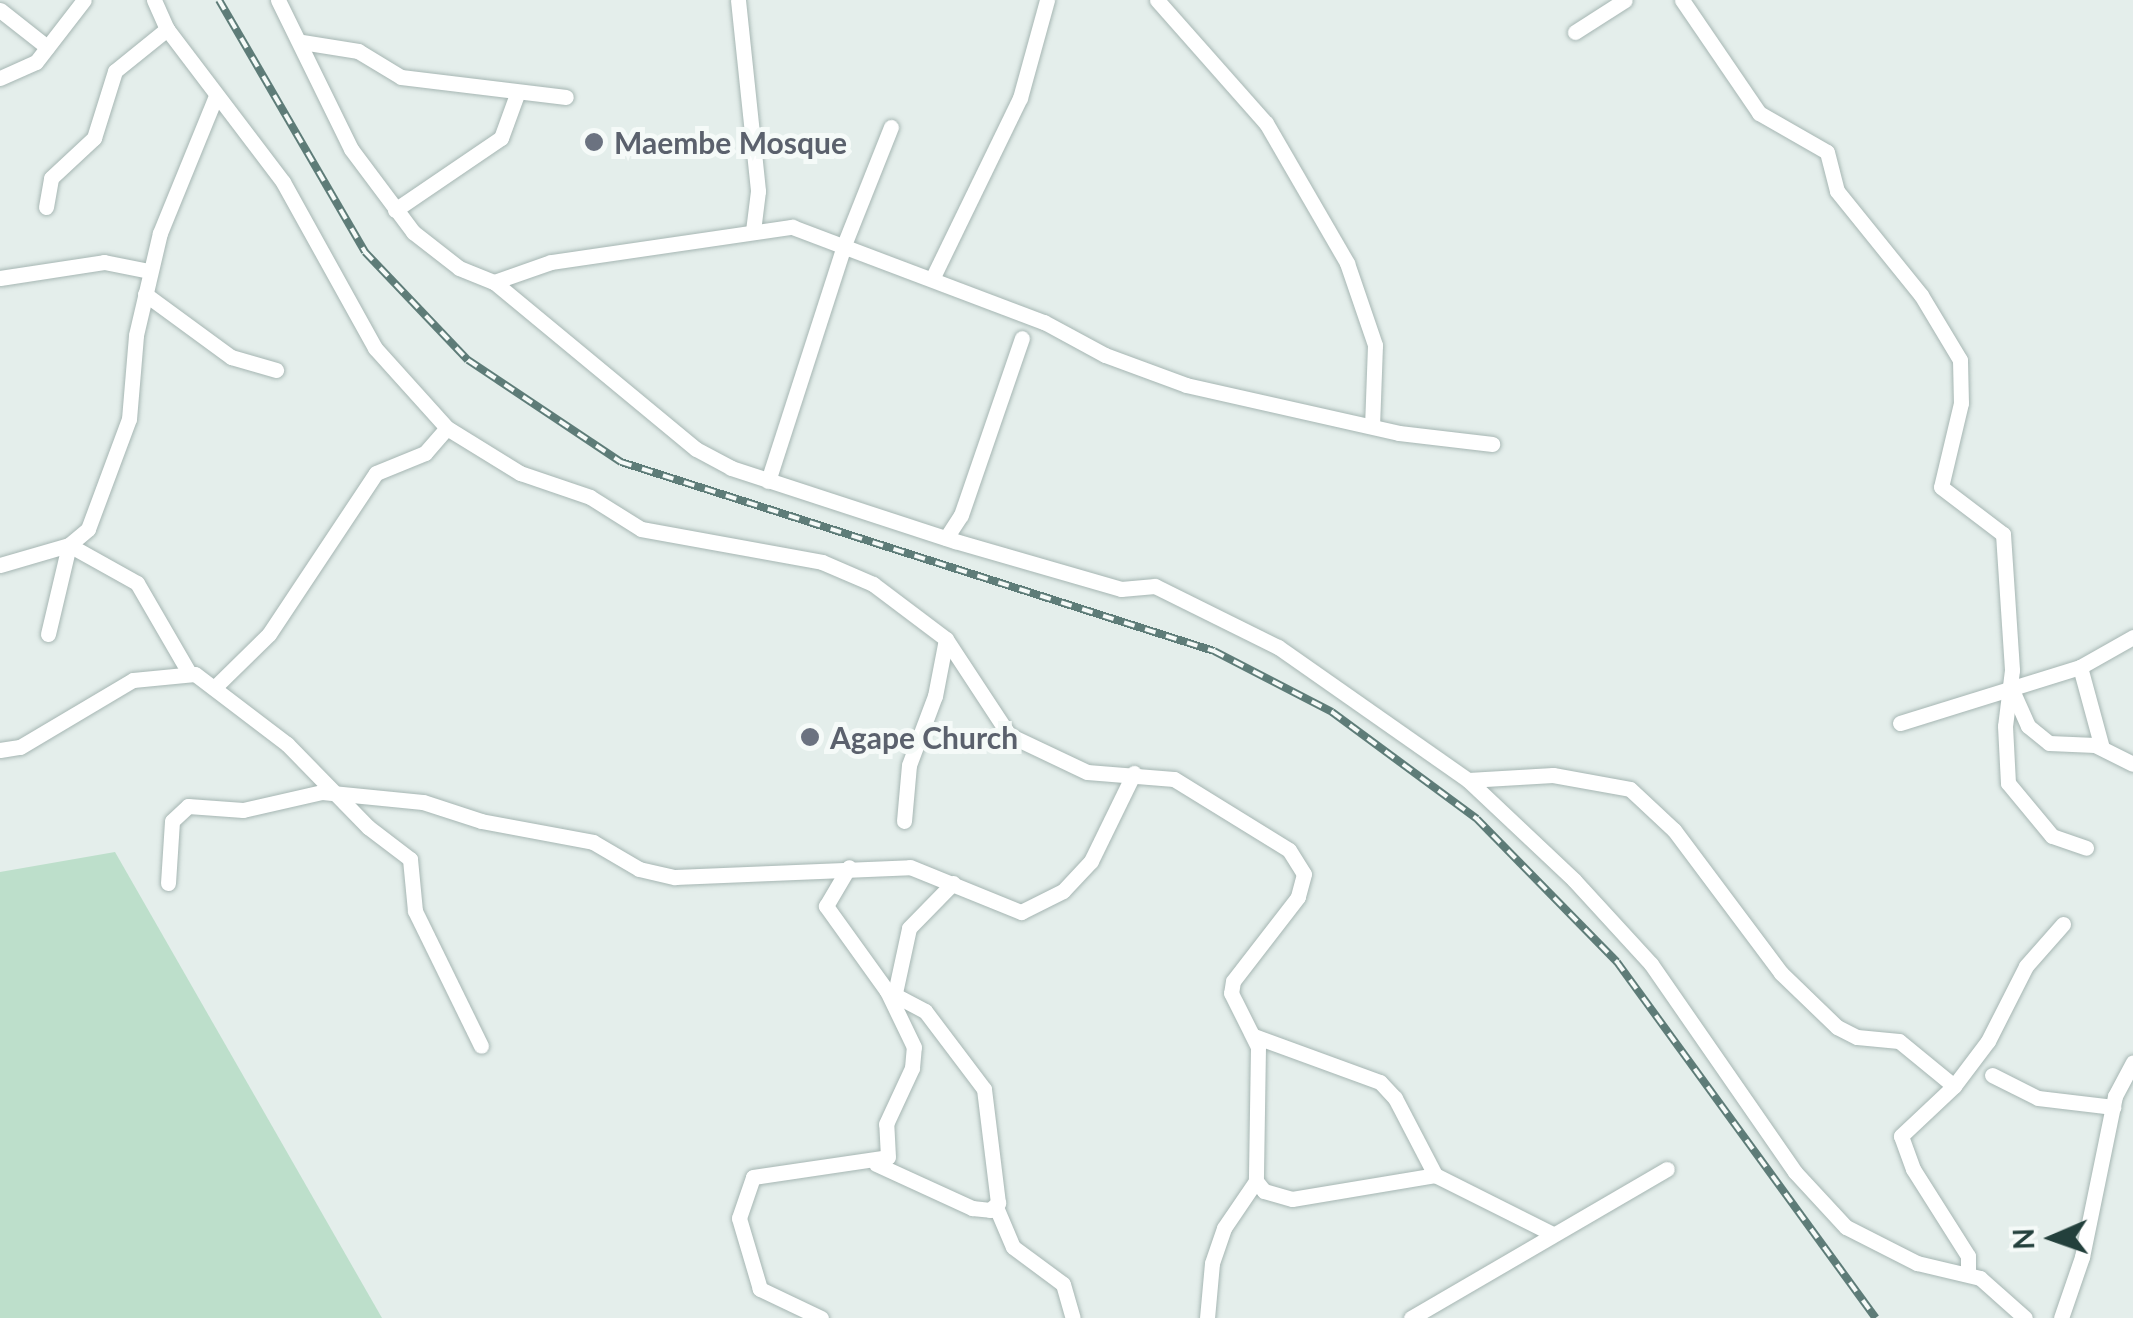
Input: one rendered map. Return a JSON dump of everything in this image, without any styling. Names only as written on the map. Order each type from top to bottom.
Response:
[{"type":"street","points":[[0,78],[25,69],[84,0]]},
{"type":"street","points":[[154,0],[167,28],[284,182],[375,348],[447,428],[520,472],[590,497],[641,529],[850,572],[946,639],[1009,735],[1087,772],[1134,773],[1196,790],[1300,863],[1302,886],[1288,916],[1233,982],[1233,1003],[1254,1036],[1260,1067],[1256,1180],[1224,1228],[1212,1263],[1207,1318]]},
{"type":"street","points":[[278,0],[302,42],[329,110],[395,210],[429,247],[494,282],[696,449],[768,481],[946,538],[1120,589],[1156,586],[1278,647],[1468,780],[1644,956],[1796,1172],[1846,1227],[1917,1263],[1968,1274],[2025,1318]]},
{"type":"street","points":[[738,0],[758,215],[753,232]]},
{"type":"street","points":[[932,278],[1020,98],[1046,0]]},
{"type":"street","points":[[1158,0],[1266,124],[1347,263],[1375,345],[1372,426]]},
{"type":"street","points":[[1575,32],[1625,0]]},
{"type":"street","points":[[1682,0],[1759,113],[1823,147],[1838,193],[1921,296],[1960,360],[1961,404],[1941,487],[2003,534],[2012,688],[2005,726],[2008,782],[2052,836],[2086,848]]},
{"type":"street","points":[[0,10],[47,46]]},
{"type":"street","points":[[46,207],[51,178],[101,125],[115,71],[167,28]]},
{"type":"street","points":[[302,42],[358,51],[402,77],[566,98]]},
{"type":"street","points":[[395,210],[501,138],[517,94]]},
{"type":"street","points":[[0,565],[68,545],[88,529],[129,419],[149,270],[216,96]]},
{"type":"street","points":[[768,481],[844,245],[891,128]]},
{"type":"street","points":[[758,215],[932,278],[1186,385],[1372,426],[1492,444]]},
{"type":"street","points":[[494,282],[551,262],[782,226]]},
{"type":"street","points":[[0,278],[104,262],[149,270]]},
{"type":"street","points":[[145,294],[231,357],[276,370]]},
{"type":"street","points":[[946,538],[961,514],[1022,338]]},
{"type":"street","points":[[214,688],[269,634],[376,473],[425,453],[447,428]]},
{"type":"street","points":[[48,634],[68,545]]},
{"type":"street","points":[[68,545],[144,589],[188,671],[342,794],[368,827],[410,859],[415,911],[481,1046]]},
{"type":"street","points":[[1900,722],[2080,667],[2133,637]]},
{"type":"street","points":[[904,821],[909,765],[935,696],[946,639]]},
{"type":"street","points":[[2080,667],[2102,748]]},
{"type":"street","points":[[0,750],[20,748],[133,680],[188,671]]},
{"type":"street","points":[[2012,688],[2028,726],[2049,743],[2102,748],[2133,764]]},
{"type":"street","points":[[168,883],[172,821],[188,806],[242,810],[302,793],[342,794],[423,802],[481,821],[593,842],[640,868],[675,878],[910,866],[1014,911],[1045,904],[1100,848],[1134,773]]},
{"type":"street","points":[[1468,780],[1553,775],[1630,789],[1674,830],[1781,973],[1837,1027],[1858,1037],[1900,1041],[1954,1086]]},
{"type":"street","points":[[820,1318],[760,1289],[741,1238],[744,1187],[765,1172],[876,1164],[888,1157],[886,1124],[914,1058],[891,992],[826,906],[849,867]]},
{"type":"street","points":[[891,992],[909,928],[954,882]]},
{"type":"street","points":[[1968,1274],[1968,1256],[1913,1169],[1900,1136],[1954,1086],[1988,1041],[2026,966],[2063,924]]},
{"type":"street","points":[[891,992],[926,1011],[984,1089],[998,1171],[996,1207],[1013,1248],[1062,1284],[1074,1318]]},
{"type":"street","points":[[1254,1036],[1380,1082],[1395,1098],[1435,1175],[1553,1234]]},
{"type":"street","points":[[2062,1318],[2082,1258],[2113,1106],[2132,1065]]},
{"type":"street","points":[[1992,1075],[2038,1098],[2113,1106]]},
{"type":"street","points":[[876,1164],[972,1208],[996,1207]]},
{"type":"street","points":[[1410,1318],[1667,1169]]},
{"type":"street","points":[[1256,1180],[1273,1196],[1292,1199],[1435,1175]]},
{"type":"green space","points":[[115,852],[382,1318],[0,1318],[0,872]]},
{"type":"railway","points":[[219,0],[365,252],[468,360],[621,462],[1214,651],[1332,712],[1477,819],[1617,962],[1876,1318]]},
{"type":"place","name":"Maembe Mosque","points":[[594,142]]},
{"type":"place","name":"Agape Church","points":[[810,737]]}]
